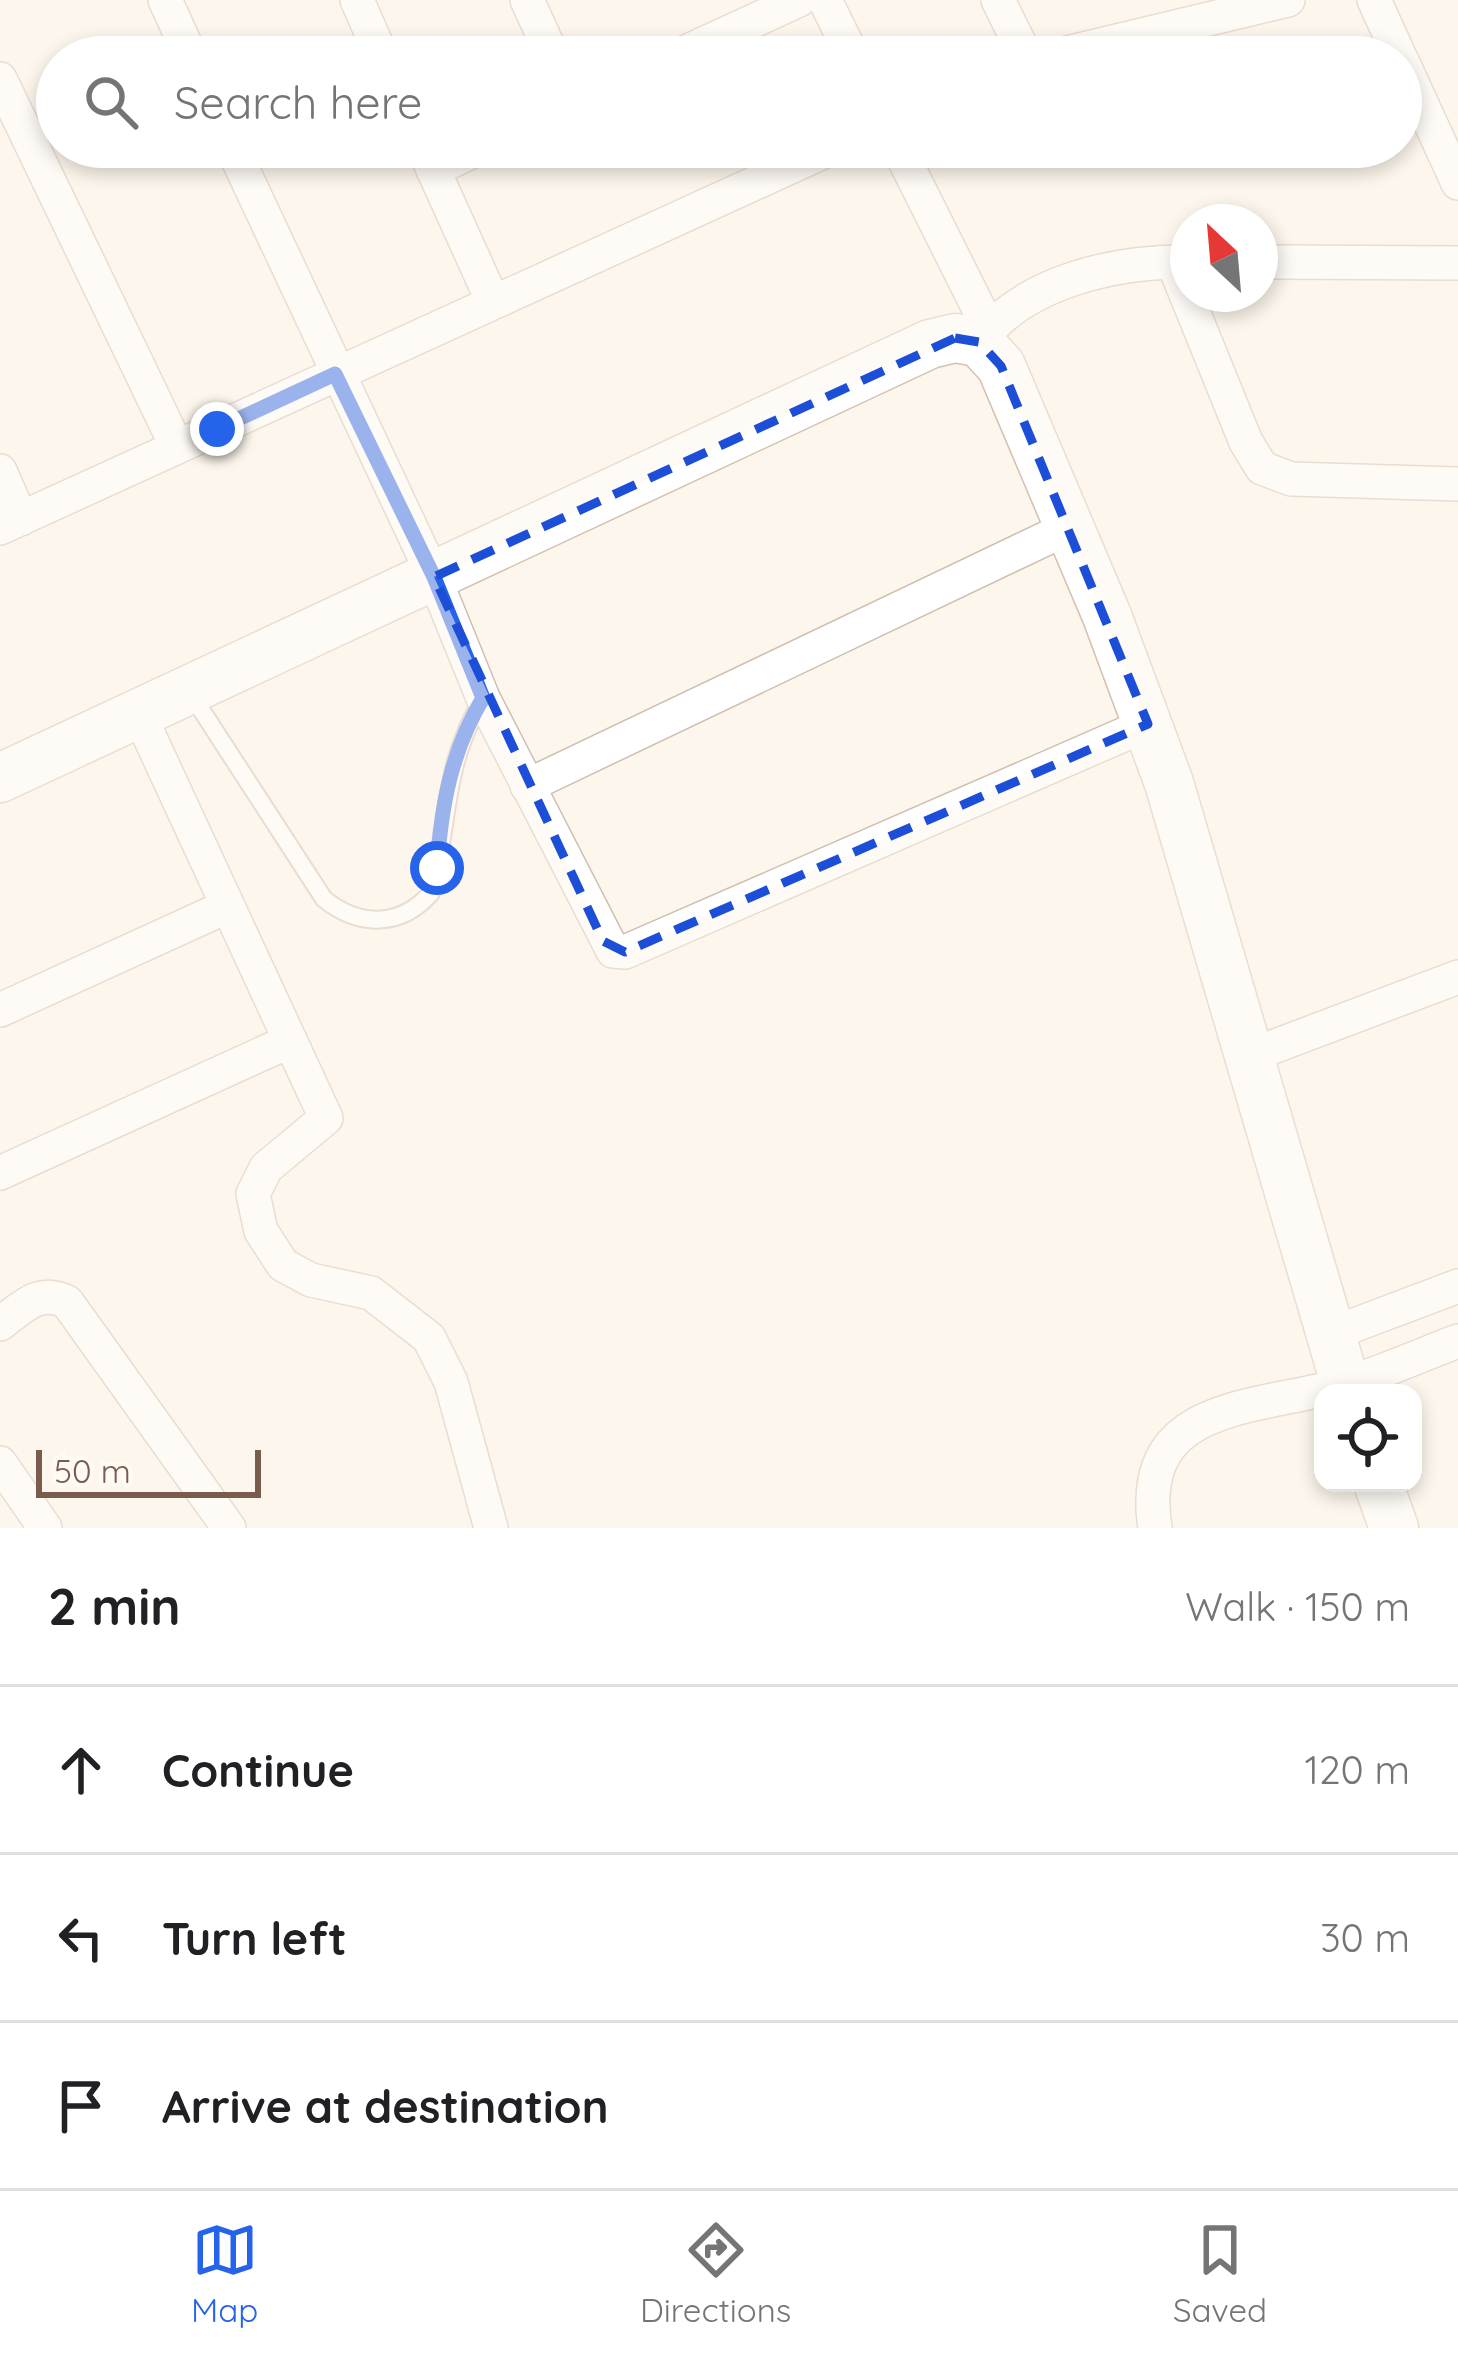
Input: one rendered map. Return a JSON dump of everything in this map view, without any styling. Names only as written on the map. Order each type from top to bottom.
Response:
[{"type":"street","points":[[165,0],[181,36]]},
{"type":"street","points":[[356,0],[372,36]]},
{"type":"street","points":[[527,0],[544,36]]},
{"type":"street","points":[[721,36],[799,0]]},
{"type":"street","points":[[825,0],[843,36]]},
{"type":"street","points":[[998,0],[1016,36]]},
{"type":"street","points":[[1138,36],[1288,0]]},
{"type":"street","points":[[1374,0],[1391,36]]},
{"type":"street","points":[[0,79],[36,154]]},
{"type":"street","points":[[1422,104],[1458,183]]},
{"type":"street","points":[[43,168],[177,447]]},
{"type":"street","points":[[242,168],[434,577],[483,698],[603,941],[613,951],[625,952],[1148,724]]},
{"type":"street","points":[[433,168],[493,302]]},
{"type":"street","points":[[0,471],[10,524],[788,168]]},
{"type":"street","points":[[908,168],[1001,366],[1148,724],[1346,1384]]},
{"type":"street","points":[[1278,262],[1458,263]]},
{"type":"street","points":[[0,778],[930,344],[984,335],[1037,292],[1170,264]]},
{"type":"street","points":[[1198,312],[1246,442],[1262,468],[1291,479],[1458,484]]},
{"type":"street","points":[[527,786],[1070,527]]},
{"type":"street","points":[[139,714],[326,1118],[266,1168],[254,1194],[261,1231],[283,1264],[311,1280],[371,1293],[429,1338],[451,1382],[491,1528]]},
{"type":"street","points":[[0,1010],[228,906]]},
{"type":"street","points":[[1249,1056],[1458,976]]},
{"type":"street","points":[[0,1173],[290,1040]]},
{"type":"street","points":[[1330,1334],[1458,1286]]},
{"type":"street","points":[[0,1324],[36,1298],[51,1295],[67,1303],[229,1528]]},
{"type":"street","points":[[1356,1384],[1458,1341]]},
{"type":"street","points":[[1155,1528],[1149,1494],[1158,1458],[1180,1433],[1214,1414],[1314,1394]]},
{"type":"street","points":[[0,1463],[45,1528]]},
{"type":"street","points":[[1381,1492],[1394,1528]]},
{"type":"lane","points":[[188,691],[324,899],[346,916],[372,922],[397,917],[431,893],[448,780],[461,734],[483,698]]},
{"type":"highlighted area","points":[[955,338],[979,342],[1001,366],[1148,724],[625,952],[603,941],[434,577]]},
{"type":"route","points":[[217,429],[335,374],[434,577],[483,698],[461,734],[448,780],[437,868]]}]
